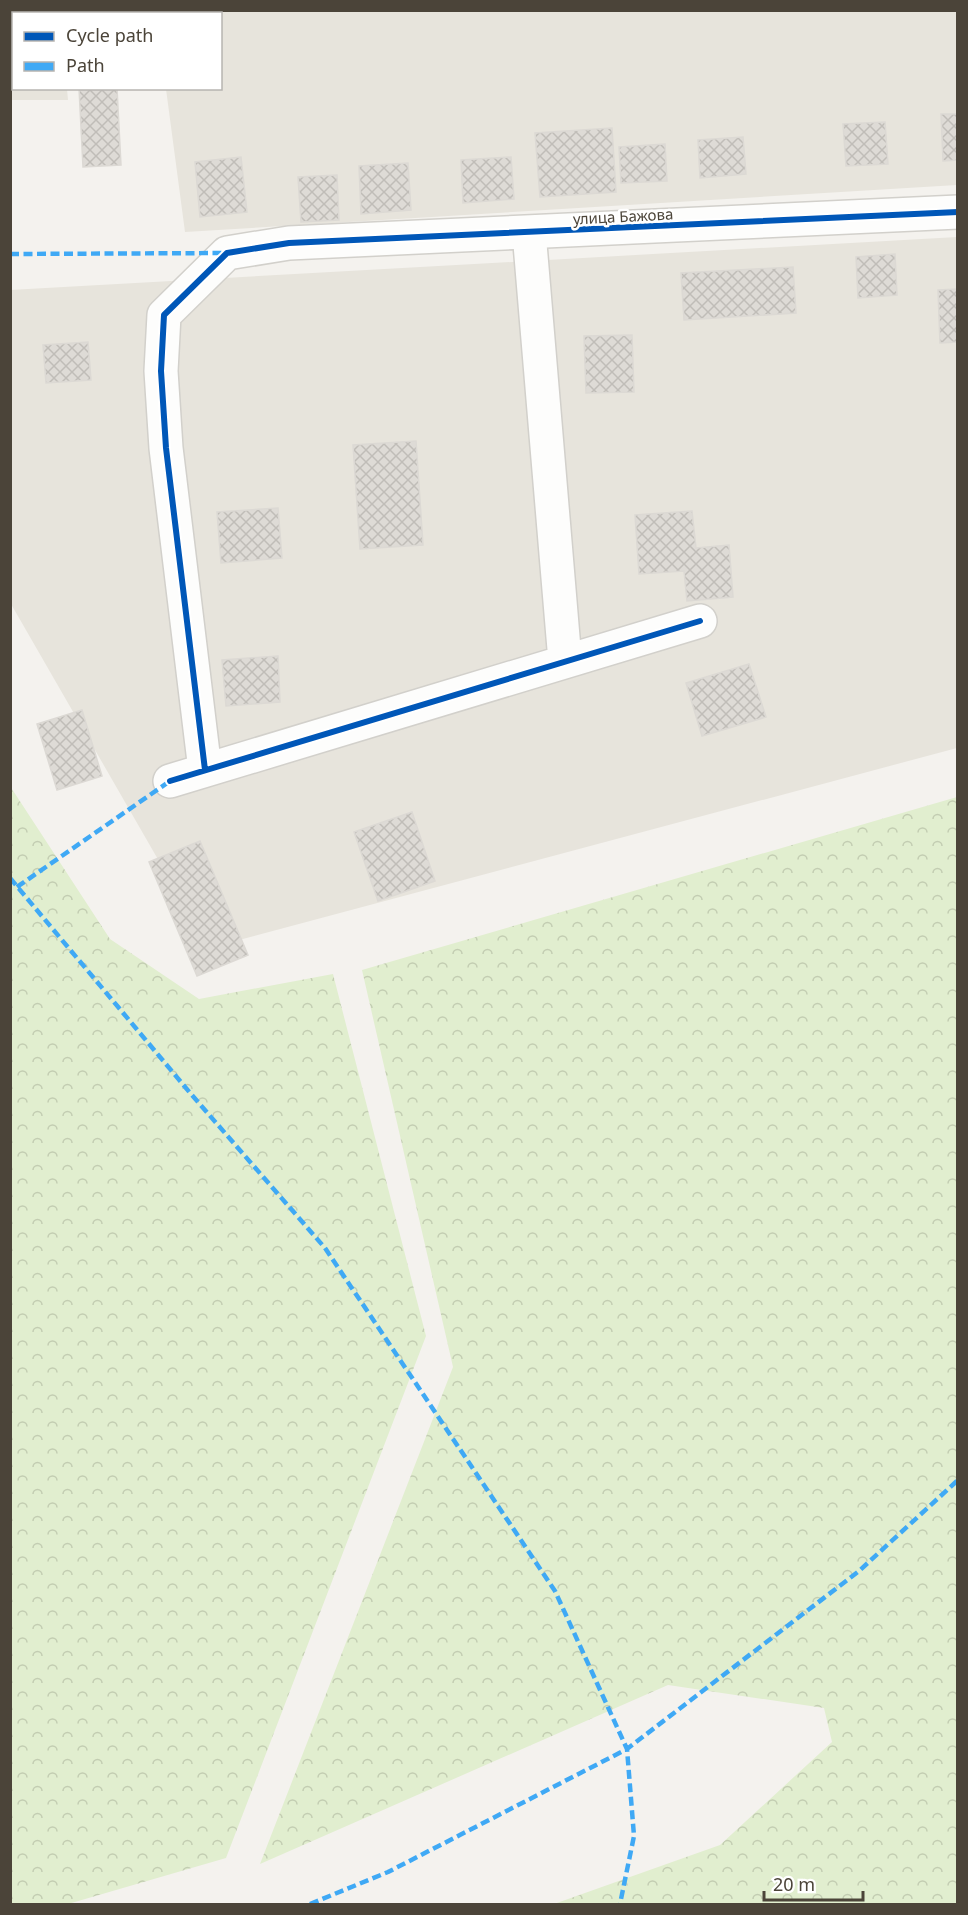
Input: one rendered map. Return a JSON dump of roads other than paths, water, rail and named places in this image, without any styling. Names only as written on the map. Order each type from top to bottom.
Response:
[{"type":"street","name":"улица Бажова","points":[[205,770],[166,448],[161,371],[164,315],[227,253],[289,243],[957,212]]},
{"type":"street","points":[[529,232],[565,662]]},
{"type":"street","points":[[170,781],[700,621]]}]
